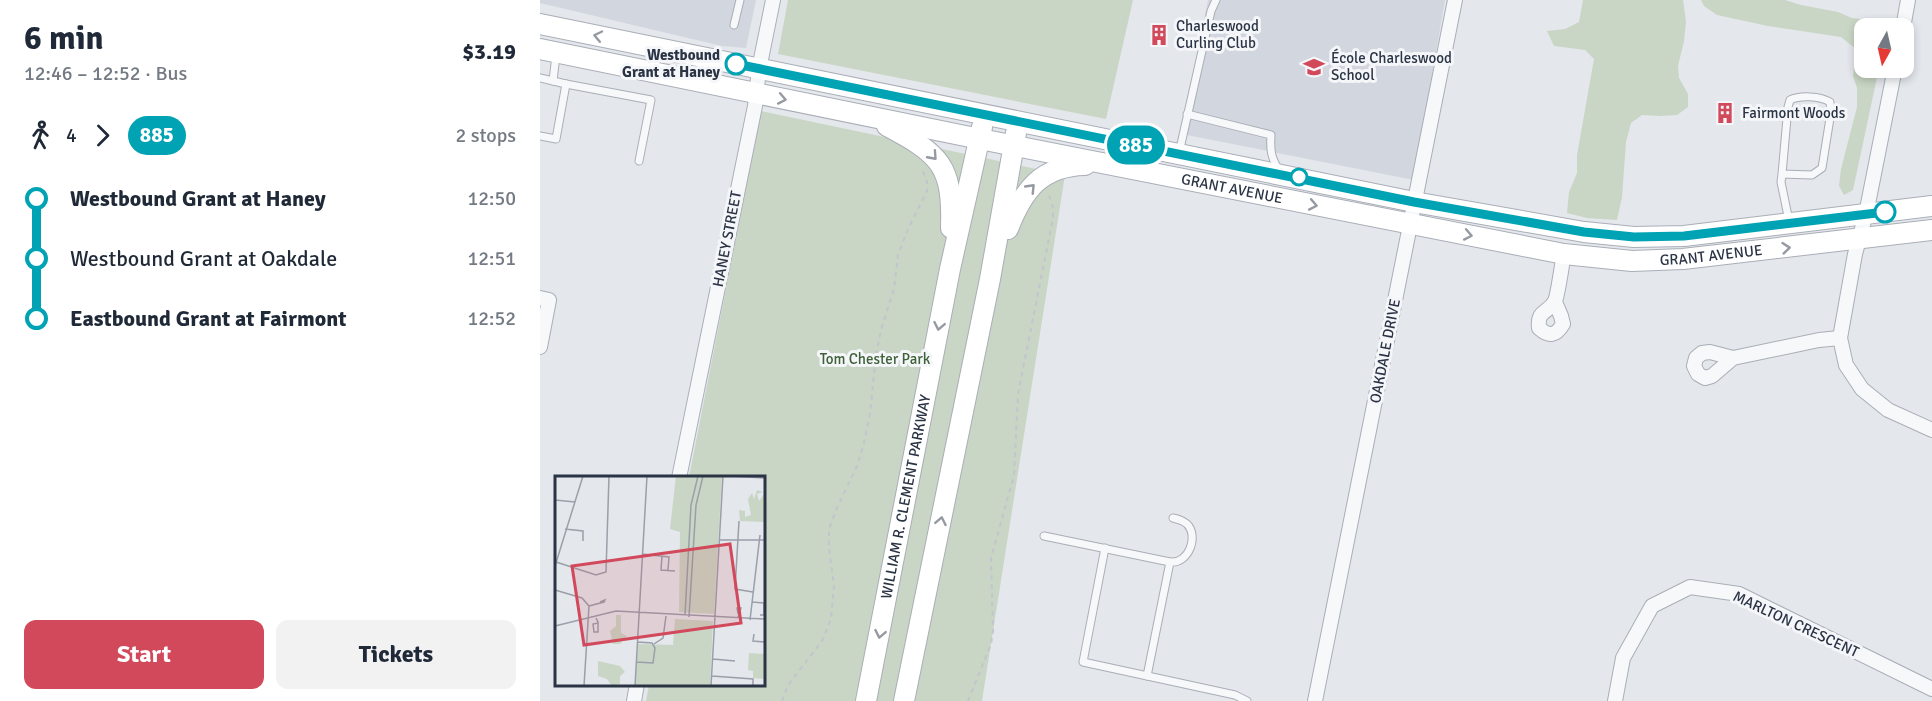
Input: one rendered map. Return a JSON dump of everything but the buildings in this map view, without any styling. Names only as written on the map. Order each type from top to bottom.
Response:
[{"type":"main road","name":"GRANT AVENUE","points":[[540,24],[1414,202],[1584,232],[1634,237],[1684,236],[1932,206]]},
{"type":"main road","name":"GRANT AVENUE","points":[[548,51],[1564,254],[1632,261],[1683,259],[1932,231]]},
{"type":"main road","points":[[866,115],[928,150],[945,172],[952,207],[950,269]]},
{"type":"main road","name":"WILLIAM R. CLEMENT PARKWAY","points":[[866,701],[950,269],[984,115]]},
{"type":"main road","points":[[904,701],[990,279],[1018,121]]},
{"type":"main road","points":[[990,279],[1018,205],[1034,185],[1048,173],[1059,168],[1112,165]]},
{"type":"street","name":"HANEY STREET","points":[[679,476],[773,0]]},
{"type":"street","name":"OAKDALE DRIVE","points":[[1315,701],[1455,0]]},
{"type":"street","points":[[1905,18],[1908,0]]},
{"type":"street","points":[[1893,78],[1866,214],[1855,254],[1840,338],[1846,365],[1862,389],[1888,410],[1932,430]]},
{"type":"street","points":[[1555,302],[1564,254]]},
{"type":"street","points":[[540,298],[549,300],[540,347]]},
{"type":"street","points":[[1733,358],[1819,340],[1840,338]]},
{"type":"street","name":"MARLTON CRESCENT","points":[[1615,701],[1623,658],[1652,606],[1690,587],[1739,594],[1932,689]]},
{"type":"street","points":[[634,701],[637,686]]},
{"type":"lane","points":[[734,25],[740,0]]},
{"type":"lane","points":[[1179,153],[1211,10],[1216,0]]},
{"type":"lane","points":[[548,51],[553,81]]},
{"type":"lane","points":[[540,78],[651,100],[639,160]]},
{"type":"lane","points":[[540,136],[556,139],[566,84]]},
{"type":"lane","points":[[1782,174],[1812,175],[1822,168],[1831,112],[1830,102],[1826,99],[1800,97],[1790,100],[1781,182],[1785,210],[1790,223]]},
{"type":"lane","points":[[1187,114],[1271,135],[1272,158],[1282,174]]},
{"type":"lane","points":[[1044,536],[1177,563],[1185,558],[1190,549],[1191,531],[1187,524],[1173,518]]},
{"type":"lane","points":[[1105,548],[1083,662],[1235,695],[1247,701]]},
{"type":"lane","points":[[1148,676],[1170,562]]},
{"type":"path","points":[[782,701],[788,685],[822,641],[831,619],[834,579],[829,548],[829,529],[857,466],[864,443],[870,414],[876,355],[894,289],[898,255],[927,191],[925,177]]},
{"type":"path","points":[[969,701],[992,644],[991,558],[1014,476],[1018,394],[1053,218],[1049,193]]},
{"type":"shaded area","points":[[540,0],[756,0],[746,48],[722,46],[540,3]]},
{"type":"shaded area","name":"École Charleswood School","points":[[1208,0],[1445,0],[1414,180],[1182,134]]},
{"type":"green space","points":[[788,0],[1133,0],[1106,119],[778,54]]},
{"type":"green space","points":[[1583,0],[1683,0],[1686,22],[1678,66],[1679,78],[1688,94],[1688,107],[1677,115],[1642,115],[1631,123],[1626,142],[1622,197],[1617,220],[1587,218],[1567,213],[1569,192],[1577,173],[1577,155],[1594,59],[1585,50],[1554,46],[1547,31],[1565,29],[1579,22]]},
{"type":"green space","points":[[1701,0],[1785,0],[1838,12],[1854,18],[1854,47],[1841,37],[1768,26],[1717,15],[1704,6]]},
{"type":"green space","points":[[1854,67],[1854,78],[1877,78],[1853,190],[1844,195],[1839,186],[1841,169],[1857,107],[1857,88],[1853,76]]},
{"type":"green space","name":"Tom Chester Park","points":[[761,111],[1065,175],[982,701],[646,701],[649,686],[765,686],[765,476],[689,476]]},
{"type":"bus line","name":"885","points":[[736,64],[1414,202],[1584,232],[1634,237],[1684,236],[1885,212]]},
{"type":"place","name":"Charleswood Curling Club","points":[[1159,35]]},
{"type":"place","name":"Westbound Grant at Haney","points":[[736,64]]},
{"type":"place","name":"École Charleswood School","points":[[1314,67]]},
{"type":"place","name":"Fairmont Woods","points":[[1725,113]]}]
